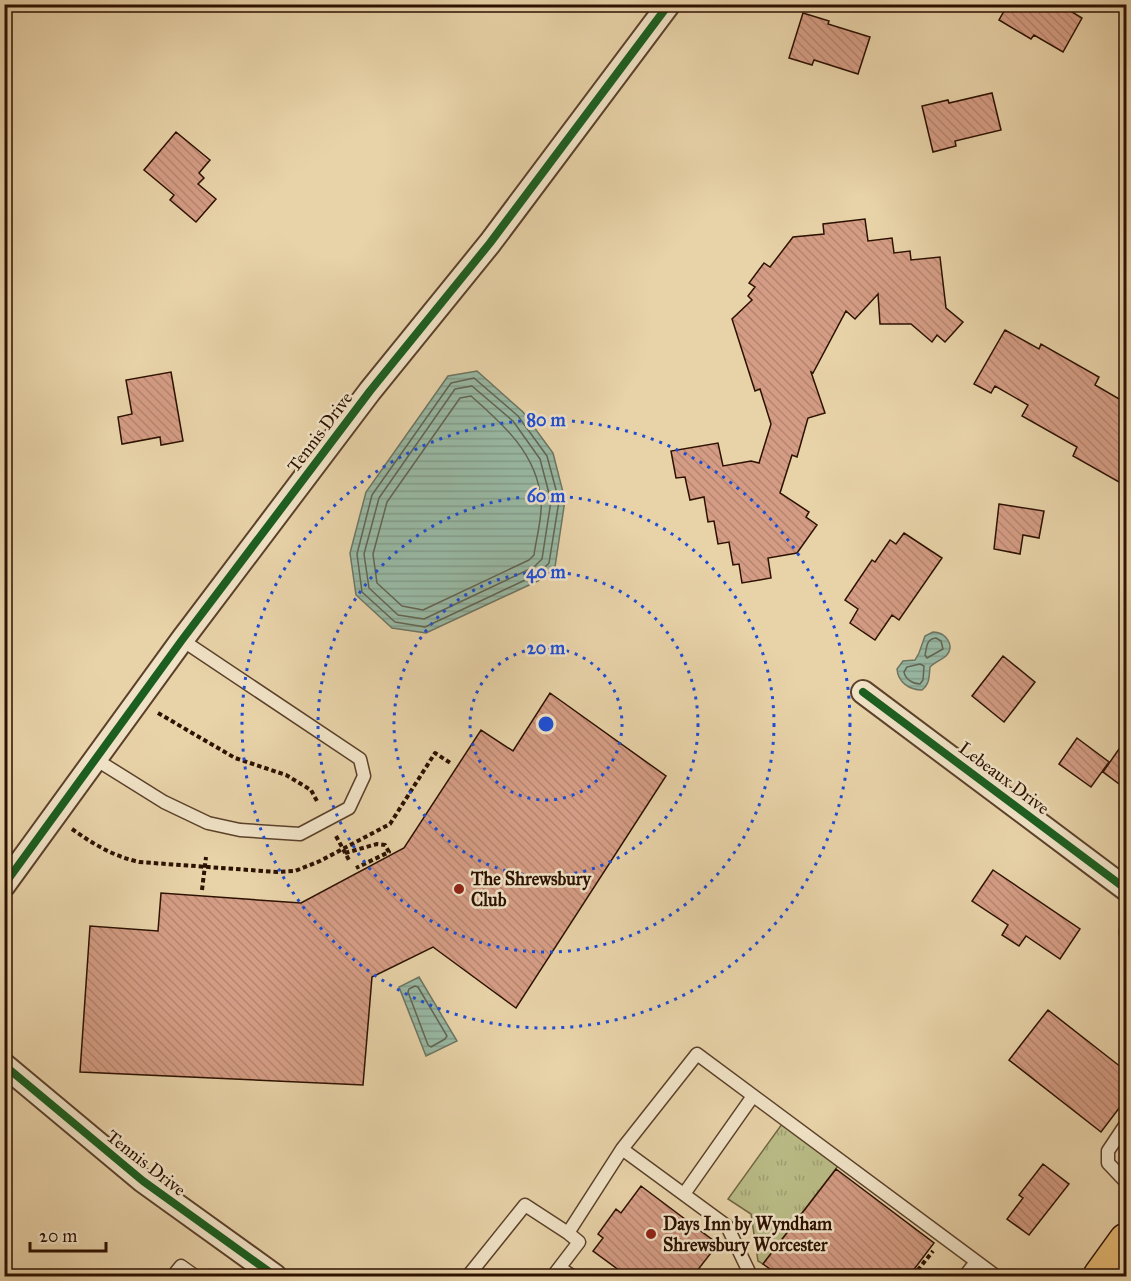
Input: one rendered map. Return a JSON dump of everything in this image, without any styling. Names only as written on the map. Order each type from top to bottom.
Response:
[{"type":"highway","points":[[1100,1276],[1126,1240]]},
{"type":"street","name":"Tennis Drive","points":[[4,885],[182,640],[370,391],[490,243],[669,4]]},
{"type":"street","name":"Lebeaux Drive","points":[[863,692],[1126,888]]},
{"type":"street","name":"Tennis Drive","points":[[4,1065],[143,1181],[274,1276]]},
{"type":"lane","points":[[95,759],[164,802],[208,823],[240,830],[300,834],[349,808],[364,776],[360,759],[182,640]]},
{"type":"lane","points":[[568,1233],[622,1149],[697,1054],[996,1276]]},
{"type":"lane","points":[[684,1194],[753,1096]]},
{"type":"lane","points":[[1126,1124],[1108,1151],[1108,1163],[1126,1182]]},
{"type":"lane","points":[[622,1149],[727,1226],[751,1276]]},
{"type":"lane","points":[[468,1276],[525,1205],[579,1242],[556,1272],[572,1276]]},
{"type":"lane","points":[[964,1276],[976,1262]]},
{"type":"lane","points":[[173,1276],[181,1266],[195,1276]]},
{"type":"path","points":[[138,699],[218,750],[250,764],[286,775],[311,790],[327,819]]},
{"type":"path","points":[[339,841],[350,862]]},
{"type":"path","points":[[345,853],[376,844],[385,845],[389,852],[356,868]]},
{"type":"path","points":[[202,890],[206,857]]},
{"type":"path","points":[[913,1276],[938,1244]]},
{"type":"green space","points":[[782,1124],[838,1166],[763,1264],[758,1261],[751,1214],[728,1199]]},
{"type":"water","points":[[477,371],[523,412],[553,453],[565,500],[555,567],[542,579],[426,633],[392,628],[356,595],[350,553],[366,492],[448,376]]},
{"type":"water","points":[[933,632],[942,634],[948,640],[949,652],[930,667],[929,680],[925,688],[913,689],[902,681],[897,669],[903,661],[915,660],[925,636]]},
{"type":"water","points":[[419,977],[457,1041],[426,1056],[399,987]]},
{"type":"building","points":[[1008,4],[1059,4],[1082,18],[1063,52],[1034,35],[1031,39],[999,20]]},
{"type":"building","points":[[803,13],[829,21],[828,24],[870,37],[858,74],[814,60],[812,65],[789,58]]},
{"type":"building","points":[[992,93],[1001,130],[955,141],[956,146],[933,152],[922,106],[948,100],[949,103]]},
{"type":"building","points":[[176,132],[210,160],[199,173],[204,178],[198,184],[216,199],[196,222],[170,200],[174,195],[144,170]]},
{"type":"building","points":[[865,219],[868,241],[892,238],[894,253],[910,251],[911,260],[940,257],[946,308],[963,322],[945,342],[937,335],[932,342],[911,324],[880,324],[878,294],[855,319],[846,311],[813,373],[811,372],[825,413],[808,418],[797,457],[792,455],[780,493],[809,512],[806,517],[817,525],[797,553],[768,558],[771,578],[742,583],[739,564],[733,565],[729,542],[718,544],[714,521],[708,522],[704,497],[690,500],[685,477],[676,478],[671,451],[718,443],[723,466],[751,461],[759,463],[771,424],[760,389],[755,391],[732,319],[752,300],[748,296],[755,287],[749,283],[764,263],[770,267],[793,237],[824,234],[823,224]]},
{"type":"building","points":[[1005,330],[1039,349],[1041,344],[1099,377],[1095,385],[1126,403],[1126,486],[1073,456],[1077,447],[1022,416],[1028,405],[995,386],[991,393],[974,384]]},
{"type":"building","points":[[171,372],[183,441],[161,445],[160,437],[122,444],[118,417],[132,414],[126,380]]},
{"type":"building","points":[[999,504],[1044,511],[1039,538],[1023,535],[1020,554],[994,549]]},
{"type":"building","points":[[904,533],[942,558],[899,620],[892,615],[875,640],[850,623],[858,609],[845,600],[872,560],[875,562],[890,540],[896,544]]},
{"type":"building","points":[[1003,656],[1035,682],[1004,722],[972,696]]},
{"type":"building","name":"The Shrewsbury Club","points":[[550,693],[666,776],[516,1008],[433,947],[372,977],[363,1085],[80,1072],[90,926],[158,931],[161,893],[301,903],[404,848],[481,730],[513,751]]},
{"type":"building","points":[[1077,738],[1109,762],[1091,787],[1059,764]]},
{"type":"building","points":[[1126,739],[1126,789],[1103,772]]},
{"type":"building","points":[[993,870],[1080,929],[1060,959],[1026,936],[1019,946],[1002,935],[1008,925],[972,901]]},
{"type":"building","points":[[1048,1010],[1126,1071],[1126,1099],[1101,1132],[1009,1060]]},
{"type":"building","points":[[1043,1164],[1069,1184],[1029,1235],[1007,1219],[1023,1198],[1019,1195]]},
{"type":"building","points":[[836,1169],[934,1243],[909,1276],[780,1276],[763,1264]]},
{"type":"building","name":"Days Inn by Wyndham Shrewsbury Worcester","points":[[641,1186],[718,1244],[693,1276],[627,1276],[593,1251],[603,1238],[598,1234],[616,1209],[621,1213]]},
{"type":"cycle path","points":[[4,885],[182,640],[370,391],[490,243],[669,4]]},
{"type":"cycle path","points":[[863,692],[1126,889]]},
{"type":"cycle path","points":[[4,1065],[143,1181],[275,1276]]},
{"type":"place","name":"The Shrewsbury Club","points":[[459,889]]},
{"type":"place","name":"Days Inn by Wyndham Shrewsbury Worcester","points":[[651,1234]]}]
